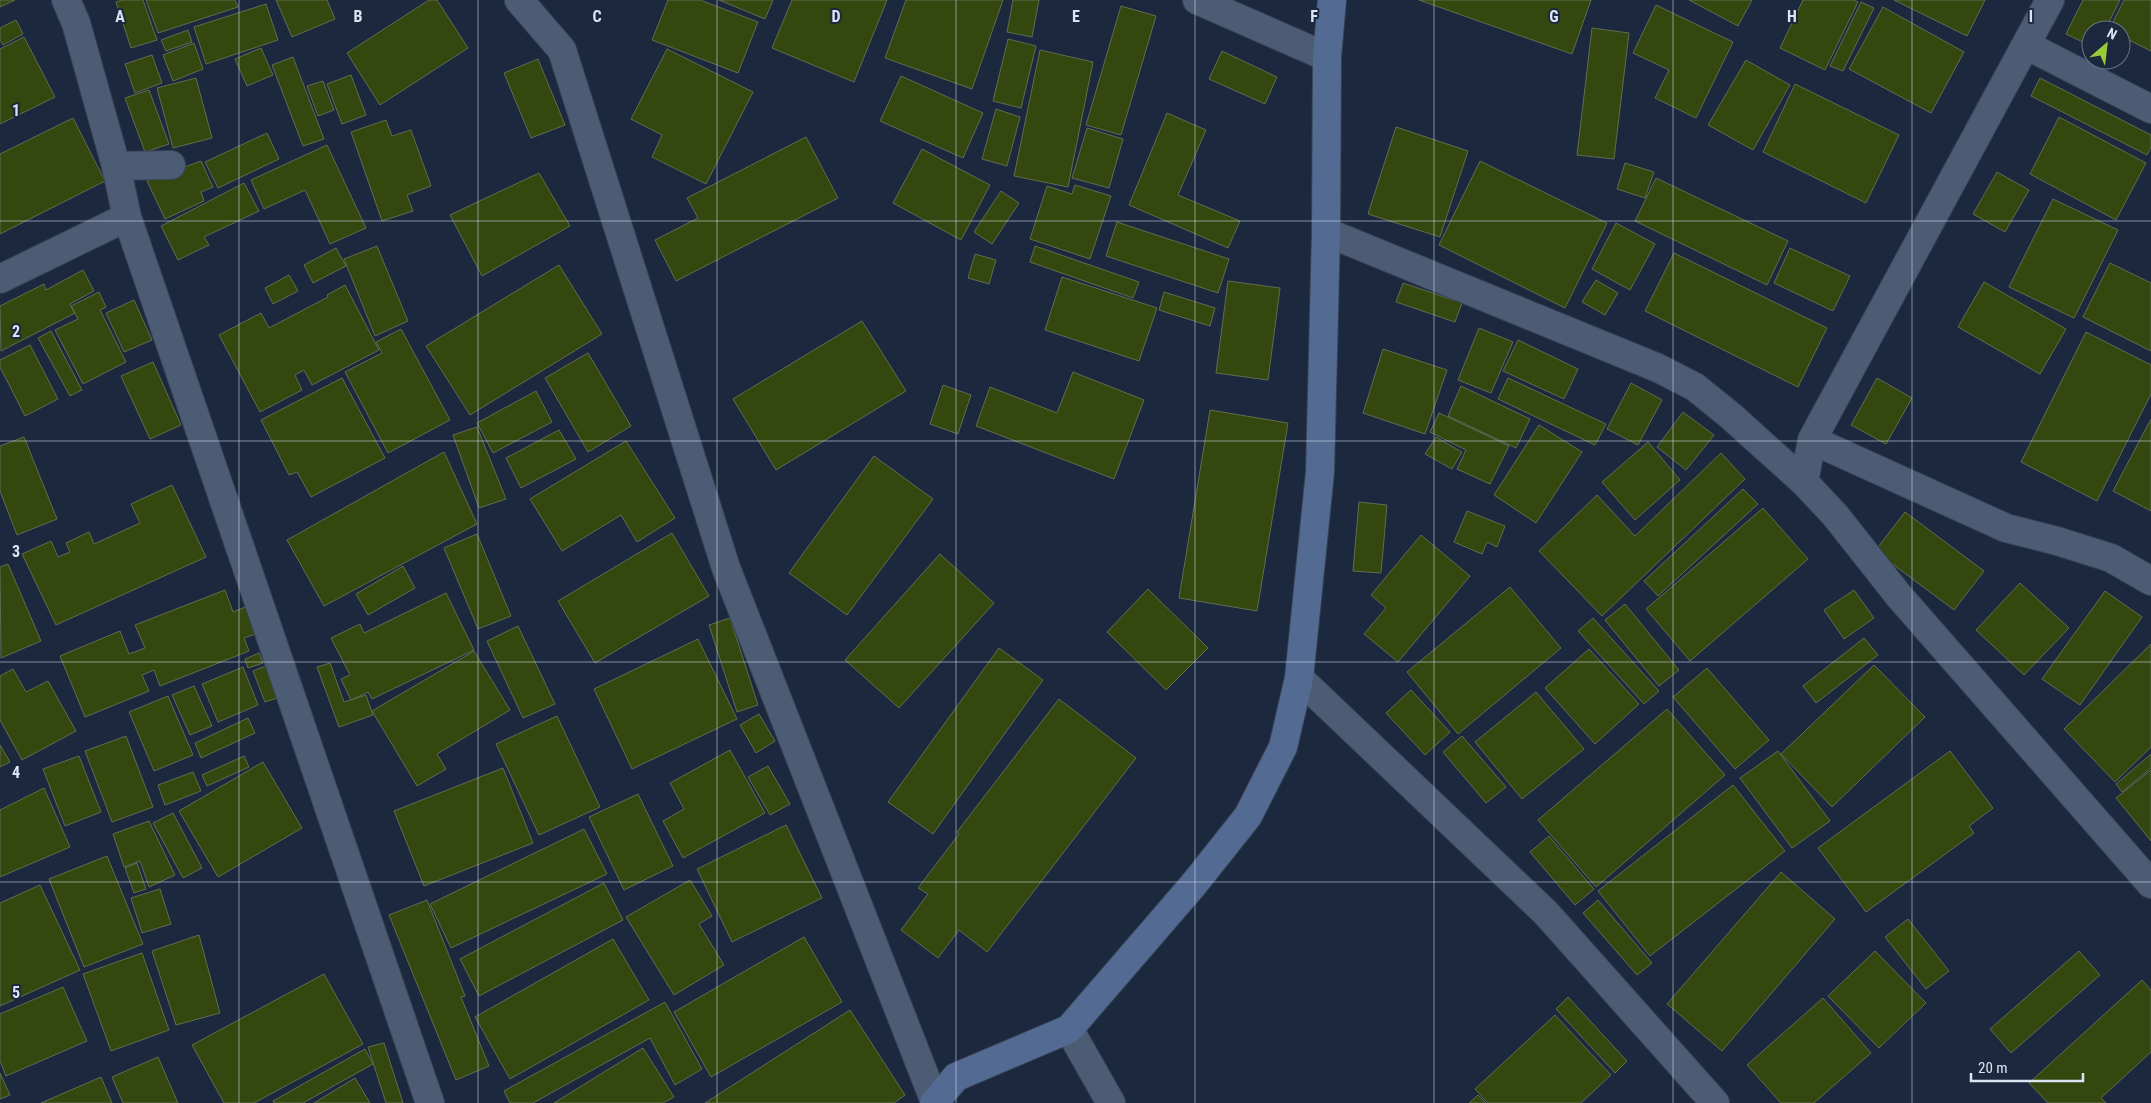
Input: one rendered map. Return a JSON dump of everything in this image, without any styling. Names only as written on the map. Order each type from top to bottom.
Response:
[{"type":"street","points":[[66,0],[76,23],[116,166],[127,216],[430,1103]]},
{"type":"street","points":[[520,0],[562,50],[726,568],[935,1102],[956,1077],[1069,1029],[1194,884],[1248,816],[1283,748],[1299,678],[1320,472],[1326,232],[1327,57],[1332,0]]},
{"type":"street","points":[[1197,0],[1327,57]]},
{"type":"street","points":[[1804,482],[1812,440],[2050,0]]},
{"type":"street","points":[[2026,44],[2151,109]]},
{"type":"street","points":[[116,166],[171,165]]},
{"type":"street","points":[[0,279],[127,216]]},
{"type":"street","points":[[1326,232],[1658,368],[1695,387],[1804,482],[1836,516],[1899,596],[2151,884]]},
{"type":"street","points":[[1812,440],[2006,528],[2112,558],[2151,581]]},
{"type":"street","points":[[1299,678],[1546,913],[1715,1103]]},
{"type":"street","points":[[1069,1029],[1111,1103]]},
{"type":"building","points":[[0,0],[15,0],[0,7]]},
{"type":"building","points":[[122,0],[143,0],[157,40],[131,48],[116,2]]},
{"type":"building","points":[[146,0],[235,0],[238,7],[158,33]]},
{"type":"building","points":[[276,0],[327,0],[335,19],[292,37]]},
{"type":"building","points":[[429,0],[437,0],[468,48],[380,105],[347,53]]},
{"type":"building","points":[[668,0],[700,0],[758,22],[738,73],[652,40]]},
{"type":"building","points":[[719,0],[773,0],[765,19]]},
{"type":"building","points":[[792,0],[887,0],[854,82],[772,48]]},
{"type":"building","points":[[906,0],[1003,0],[972,89],[885,58]]},
{"type":"building","points":[[1013,0],[1039,0],[1032,37],[1007,32]]},
{"type":"building","points":[[1419,0],[1591,0],[1572,54]]},
{"type":"building","points":[[1689,0],[1752,0],[1738,26]]},
{"type":"building","points":[[1803,0],[1854,0],[1858,2],[1825,70],[1780,48]]},
{"type":"building","points":[[1894,0],[1985,0],[1967,36]]},
{"type":"building","points":[[2083,0],[2120,0],[2110,20],[2081,20],[2081,41],[2066,34]]},
{"type":"building","points":[[2124,0],[2151,0],[2151,51],[2131,41],[2131,20],[2114,20]]},
{"type":"building","points":[[1861,2],[1874,8],[1843,71],[1830,66]]},
{"type":"building","points":[[266,4],[278,40],[206,64],[194,27]]},
{"type":"building","points":[[1656,5],[1733,42],[1696,118],[1655,98],[1669,70],[1633,53]]},
{"type":"building","points":[[1121,6],[1156,16],[1121,135],[1086,125]]},
{"type":"building","points":[[1883,7],[1964,52],[1931,113],[1849,69]]},
{"type":"building","points":[[16,20],[23,34],[3,45],[0,40],[0,28]]},
{"type":"building","points":[[1592,28],[1629,33],[1614,159],[1577,155]]},
{"type":"building","points":[[188,30],[192,42],[166,51],[161,40]]},
{"type":"building","points":[[24,37],[55,97],[0,124],[0,49]]},
{"type":"building","points":[[1008,39],[1036,46],[1021,108],[993,101]]},
{"type":"building","points":[[194,43],[203,69],[173,81],[163,55]]},
{"type":"building","points":[[261,48],[273,75],[247,86],[235,59]]},
{"type":"building","points":[[667,49],[753,92],[706,184],[652,157],[662,135],[631,119]]},
{"type":"building","points":[[1040,50],[1093,62],[1068,187],[1014,176]]},
{"type":"building","points":[[1222,51],[1277,77],[1265,104],[1209,79]]},
{"type":"building","points":[[152,55],[162,83],[135,93],[125,64]]},
{"type":"building","points":[[293,57],[324,139],[303,146],[272,65]]},
{"type":"building","points":[[538,59],[565,125],[531,138],[504,73]]},
{"type":"building","points":[[1746,60],[1790,85],[1753,150],[1708,125]]},
{"type":"building","points":[[351,75],[366,115],[342,124],[327,84]]},
{"type":"building","points":[[901,76],[983,113],[963,158],[880,121]]},
{"type":"building","points":[[196,78],[212,138],[173,148],[157,88]]},
{"type":"building","points":[[2040,78],[2151,135],[2151,147],[2147,155],[2031,96]]},
{"type":"building","points":[[323,81],[334,110],[318,116],[307,86]]},
{"type":"building","points":[[1795,84],[1899,135],[1866,203],[1763,152]]},
{"type":"building","points":[[149,90],[169,144],[145,152],[125,98]]},
{"type":"building","points":[[996,109],[1020,117],[1007,166],[982,159]]},
{"type":"building","points":[[1167,113],[1206,130],[1178,195],[1240,221],[1228,248],[1129,205]]},
{"type":"building","points":[[2059,117],[2146,163],[2116,220],[2030,174]]},
{"type":"building","points":[[73,118],[105,181],[0,234],[0,154]]},
{"type":"building","points":[[386,120],[392,136],[411,130],[431,186],[407,195],[413,211],[382,221],[351,132]]},
{"type":"building","points":[[1396,127],[1468,151],[1440,237],[1368,214]]},
{"type":"building","points":[[1087,128],[1123,139],[1109,188],[1072,178]]},
{"type":"building","points":[[267,133],[279,159],[218,188],[205,162]]},
{"type":"building","points":[[806,137],[838,198],[676,281],[655,240],[698,218],[687,198]]},
{"type":"building","points":[[327,145],[366,228],[330,244],[305,190],[264,209],[251,180]]},
{"type":"building","points":[[922,149],[990,185],[961,240],[893,203]]},
{"type":"building","points":[[201,161],[213,187],[201,192],[204,201],[165,219],[147,181]]},
{"type":"building","points":[[1480,161],[1607,223],[1565,308],[1439,245]]},
{"type":"building","points":[[1625,163],[1654,172],[1645,198],[1617,189]]},
{"type":"building","points":[[1997,172],[2029,190],[2005,232],[1973,214]]},
{"type":"building","points":[[539,173],[570,226],[482,276],[450,215]]},
{"type":"building","points":[[1656,178],[1788,241],[1767,285],[1635,221]]},
{"type":"building","points":[[244,183],[259,211],[204,237],[209,245],[178,260],[161,226]]},
{"type":"building","points":[[1075,185],[1111,196],[1090,259],[1030,239],[1047,186],[1072,194]]},
{"type":"building","points":[[1001,191],[1019,203],[992,244],[974,232]]},
{"type":"building","points":[[2053,199],[2118,230],[2074,318],[2009,287]]},
{"type":"building","points":[[1117,222],[1229,259],[1218,293],[1106,256]]},
{"type":"building","points":[[1616,223],[1655,244],[1630,290],[1592,269]]},
{"type":"building","points":[[377,246],[408,321],[375,336],[344,259]]},
{"type":"building","points":[[1035,246],[1139,282],[1133,298],[1030,262]]},
{"type":"building","points":[[336,248],[346,266],[313,283],[304,265]]},
{"type":"building","points":[[1790,248],[1850,276],[1833,311],[1774,283]]},
{"type":"building","points":[[1674,253],[1827,328],[1798,387],[1645,311]]},
{"type":"building","points":[[975,254],[996,260],[989,284],[968,278]]},
{"type":"building","points":[[2110,263],[2151,283],[2151,351],[2083,317]]},
{"type":"building","points":[[559,265],[602,334],[470,415],[426,346]]},
{"type":"building","points":[[83,270],[94,291],[70,304],[75,313],[1,351],[0,306],[44,284],[46,290]]},
{"type":"building","points":[[289,275],[298,291],[273,304],[265,288]]},
{"type":"building","points":[[1062,277],[1157,308],[1139,361],[1045,330]]},
{"type":"building","points":[[1596,280],[1618,293],[1605,315],[1582,302]]},
{"type":"building","points":[[1228,281],[1280,288],[1268,380],[1216,373]]},
{"type":"building","points":[[1984,282],[2066,329],[2040,374],[1958,327]]},
{"type":"building","points":[[1403,283],[1462,303],[1455,322],[1396,302]]},
{"type":"building","points":[[345,285],[379,350],[312,385],[304,370],[295,375],[302,390],[260,412],[219,335],[261,313],[269,328],[328,297],[327,295]]},
{"type":"building","points":[[99,292],[106,307],[100,310],[126,362],[83,384],[55,330],[78,319],[71,306]]},
{"type":"building","points":[[1164,292],[1215,308],[1210,326],[1159,310]]},
{"type":"building","points":[[134,300],[152,340],[124,352],[106,313]]},
{"type":"building","points":[[862,321],[906,391],[776,470],[733,399]]},
{"type":"building","points":[[1479,328],[1513,342],[1491,393],[1458,380]]},
{"type":"building","points":[[401,329],[450,420],[388,453],[345,372],[382,353],[376,342]]},
{"type":"building","points":[[51,331],[82,390],[70,396],[38,338]]},
{"type":"building","points":[[2086,332],[2151,365],[2151,394],[2097,501],[2021,462]]},
{"type":"building","points":[[1518,340],[1578,369],[1564,399],[1503,371]]},
{"type":"building","points":[[30,345],[58,399],[25,416],[0,367],[0,360]]},
{"type":"building","points":[[1383,349],[1447,370],[1425,434],[1363,413]]},
{"type":"building","points":[[588,353],[631,426],[588,452],[545,378]]},
{"type":"building","points":[[153,362],[181,425],[150,439],[121,376]]},
{"type":"building","points":[[1073,372],[1144,400],[1114,479],[976,426],[990,387],[1057,413]]},
{"type":"building","points":[[342,378],[385,458],[311,497],[297,472],[289,475],[261,420]]},
{"type":"building","points":[[1508,378],[1606,424],[1595,445],[1498,399]]},
{"type":"building","points":[[1877,378],[1912,398],[1886,444],[1851,425]]},
{"type":"building","points":[[1631,383],[1662,400],[1638,445],[1607,429]]},
{"type":"building","points":[[943,385],[971,395],[958,434],[930,424]]},
{"type":"building","points":[[1461,386],[1530,419],[1516,448],[1448,416]]},
{"type":"building","points":[[536,391],[552,422],[493,453],[477,423]]},
{"type":"building","points":[[1210,410],[1288,423],[1257,611],[1179,598]]},
{"type":"building","points":[[1683,412],[1714,435],[1686,470],[1657,447]]},
{"type":"building","points":[[1439,413],[1509,446],[1490,484],[1457,469],[1466,450],[1430,432]]},
{"type":"building","points":[[2151,419],[2151,511],[2113,491]]},
{"type":"building","points":[[1539,425],[1582,452],[1536,523],[1494,495]]},
{"type":"building","points":[[477,427],[506,499],[479,508],[453,435]]},
{"type":"building","points":[[559,430],[576,459],[521,488],[506,458]]},
{"type":"building","points":[[24,437],[57,519],[17,535],[0,491],[0,446]]},
{"type":"building","points":[[1436,437],[1462,452],[1452,469],[1425,454]]},
{"type":"building","points":[[626,441],[675,518],[637,542],[621,515],[562,551],[530,499]]},
{"type":"building","points":[[1648,442],[1680,480],[1635,520],[1602,482]]},
{"type":"building","points":[[444,452],[477,524],[324,606],[287,540]]},
{"type":"building","points":[[1721,453],[1745,479],[1602,616],[1539,551],[1597,495],[1635,536]]},
{"type":"building","points":[[874,456],[933,499],[847,615],[789,573]]},
{"type":"building","points":[[172,485],[206,557],[56,625],[22,554],[51,541],[58,557],[70,552],[66,543],[89,532],[94,544],[140,523],[131,504]]},
{"type":"building","points":[[1743,489],[1758,504],[1658,596],[1644,581]]},
{"type":"building","points":[[1359,502],[1387,505],[1381,573],[1353,571]]},
{"type":"building","points":[[1763,508],[1808,559],[1690,661],[1646,609]]},
{"type":"building","points":[[1467,511],[1505,526],[1497,547],[1487,542],[1482,554],[1454,542]]},
{"type":"building","points":[[1905,512],[1984,571],[1954,610],[1875,551]]},
{"type":"building","points":[[672,533],[709,596],[595,663],[558,601]]},
{"type":"building","points":[[477,534],[511,616],[478,629],[444,548]]},
{"type":"building","points":[[1421,535],[1470,576],[1398,662],[1364,634],[1386,608],[1371,595]]},
{"type":"building","points":[[940,554],[994,603],[899,708],[845,660]]},
{"type":"building","points":[[8,564],[41,641],[1,658],[0,567]]},
{"type":"building","points":[[403,566],[415,588],[368,615],[356,594]]},
{"type":"building","points":[[2020,583],[2069,628],[2024,675],[1976,630]]},
{"type":"building","points":[[1510,587],[1561,648],[1458,734],[1407,672]]},
{"type":"building","points":[[1148,589],[1208,648],[1166,690],[1107,632]]},
{"type":"building","points":[[225,590],[233,612],[250,605],[261,632],[244,638],[249,651],[160,686],[154,670],[142,675],[149,691],[85,717],[60,656],[120,631],[129,654],[145,648],[135,625]]},
{"type":"building","points":[[1854,590],[1874,618],[1844,639],[1824,610]]},
{"type":"building","points":[[2105,591],[2142,617],[2080,705],[2042,679]]},
{"type":"building","points":[[446,593],[474,650],[372,699],[368,692],[351,700],[341,679],[350,675],[331,638],[360,624],[364,633]]},
{"type":"building","points":[[1625,604],[1679,670],[1659,686],[1605,620]]},
{"type":"building","points":[[730,618],[758,705],[737,712],[709,625]]},
{"type":"building","points":[[1593,618],[1659,691],[1644,704],[1578,631]]},
{"type":"building","points":[[518,626],[555,704],[523,718],[487,641]]},
{"type":"building","points":[[1864,638],[1878,655],[1816,703],[1803,686]]},
{"type":"building","points":[[698,639],[737,719],[632,769],[594,689]]},
{"type":"building","points":[[2151,644],[2151,747],[2115,782],[2064,729]]},
{"type":"building","points":[[999,648],[1043,680],[933,834],[888,802]]},
{"type":"building","points":[[1589,649],[1639,704],[1595,744],[1545,688]]},
{"type":"building","points":[[474,651],[510,710],[437,754],[446,769],[417,786],[372,711]]},
{"type":"building","points":[[259,653],[263,663],[248,668],[245,659]]},
{"type":"building","points":[[330,663],[344,702],[366,695],[373,715],[339,727],[317,667]]},
{"type":"building","points":[[268,665],[280,697],[265,702],[253,671]]},
{"type":"building","points":[[1874,665],[1925,717],[1832,807],[1781,754]]},
{"type":"building","points":[[243,667],[258,705],[218,722],[202,684]]},
{"type":"building","points":[[1707,668],[1769,740],[1735,769],[1673,697]]},
{"type":"building","points":[[13,669],[26,692],[48,681],[76,731],[22,760],[0,720],[0,676]]},
{"type":"building","points":[[194,686],[212,726],[190,735],[172,695]]},
{"type":"building","points":[[1411,690],[1450,732],[1425,755],[1386,713]]},
{"type":"building","points":[[1536,692],[1584,749],[1522,799],[1475,742]]},
{"type":"building","points":[[168,696],[193,755],[154,771],[129,712]]},
{"type":"building","points":[[1059,699],[1136,758],[987,952],[959,930],[938,958],[901,930],[928,894],[918,888],[959,834],[957,832]]},
{"type":"building","points":[[1667,709],[1725,775],[1596,887],[1538,820]]},
{"type":"building","points":[[759,714],[775,741],[756,753],[740,725]]},
{"type":"building","points":[[557,716],[600,807],[539,835],[496,744]]},
{"type":"building","points":[[248,718],[255,733],[201,758],[195,743]]},
{"type":"building","points":[[126,736],[153,807],[112,822],[85,751]]},
{"type":"building","points":[[1462,736],[1506,787],[1486,803],[1443,752]]},
{"type":"building","points":[[0,745],[10,762],[0,767]]},
{"type":"building","points":[[730,750],[765,813],[683,858],[663,821],[684,809],[670,783]]},
{"type":"building","points":[[1778,751],[1830,821],[1792,848],[1740,778]]},
{"type":"building","points":[[1950,751],[1993,808],[1969,826],[1974,833],[1866,912],[1818,848]]},
{"type":"building","points":[[2151,754],[2151,768],[2122,792],[2116,784]]},
{"type":"building","points":[[79,756],[101,812],[65,826],[43,769]]},
{"type":"building","points":[[244,756],[249,767],[207,786],[202,775]]},
{"type":"building","points":[[263,762],[302,828],[218,877],[179,811]]},
{"type":"building","points":[[768,766],[790,804],[770,815],[748,777]]},
{"type":"building","points":[[503,768],[533,843],[424,886],[394,811]]},
{"type":"building","points":[[2151,770],[2151,841],[2116,798]]},
{"type":"building","points":[[193,772],[201,791],[165,805],[158,785]]},
{"type":"building","points":[[1733,785],[1785,851],[1650,956],[1598,891]]},
{"type":"building","points":[[44,788],[70,847],[0,877],[0,810]]},
{"type":"building","points":[[638,794],[673,866],[624,890],[589,817]]},
{"type":"building","points":[[173,813],[202,868],[183,878],[153,823]]},
{"type":"building","points":[[149,821],[175,875],[149,887],[140,861],[124,867],[113,834]]},
{"type":"building","points":[[786,825],[822,898],[732,942],[697,869]]},
{"type":"building","points":[[584,829],[607,874],[451,948],[430,904]]},
{"type":"building","points":[[1549,836],[1594,889],[1575,905],[1530,852]]},
{"type":"building","points":[[107,856],[143,944],[84,967],[49,879]]},
{"type":"building","points":[[137,863],[146,889],[134,893],[125,868]]},
{"type":"building","points":[[1781,872],[1835,919],[1722,1051],[1667,1004]]},
{"type":"building","points":[[690,880],[712,916],[699,924],[724,965],[674,995],[626,917]]},
{"type":"building","points":[[604,883],[623,920],[479,996],[460,959]]},
{"type":"building","points":[[40,885],[80,970],[0,1006],[0,903]]},
{"type":"building","points":[[160,889],[171,924],[142,933],[131,898]]},
{"type":"building","points":[[427,900],[465,996],[461,997],[489,1066],[456,1080],[389,915]]},
{"type":"building","points":[[1598,900],[1652,963],[1637,975],[1583,913]]},
{"type":"building","points":[[1908,919],[1949,971],[1926,989],[1885,937]]},
{"type":"building","points":[[199,935],[220,1013],[176,1025],[152,951]]},
{"type":"building","points":[[804,937],[842,1002],[711,1077],[674,1012]]},
{"type":"building","points":[[613,939],[649,1000],[510,1079],[475,1017]]},
{"type":"building","points":[[1875,951],[1926,1003],[1879,1048],[1828,996]]},
{"type":"building","points":[[2079,951],[2100,975],[2011,1053],[1990,1029]]},
{"type":"building","points":[[142,953],[169,1030],[111,1051],[83,974]]},
{"type":"building","points":[[324,974],[363,1044],[254,1103],[224,1103],[192,1045]]},
{"type":"building","points":[[2142,980],[2151,990],[2151,1052],[2101,1098],[2106,1103],[2048,1103],[2029,1083]]},
{"type":"building","points":[[63,987],[87,1041],[6,1076],[0,1061],[0,1014]]},
{"type":"building","points":[[1568,997],[1627,1061],[1615,1073],[1556,1009]]},
{"type":"building","points":[[1823,998],[1871,1053],[1814,1103],[1781,1103],[1747,1065]]},
{"type":"building","points":[[665,1002],[702,1069],[675,1085],[650,1038],[533,1103],[510,1103],[504,1091]]},
{"type":"building","points":[[850,1010],[905,1095],[894,1103],[705,1103]]},
{"type":"building","points":[[1555,1015],[1611,1075],[1581,1103],[1488,1103],[1475,1089]]},
{"type":"building","points":[[384,1043],[403,1103],[386,1103],[368,1047]]},
{"type":"building","points":[[643,1048],[674,1097],[663,1103],[554,1103]]},
{"type":"building","points":[[365,1049],[373,1064],[303,1103],[274,1103],[273,1101]]},
{"type":"building","points":[[158,1057],[178,1103],[123,1103],[112,1077]]},
{"type":"building","points":[[0,1073],[10,1095],[0,1099]]},
{"type":"building","points":[[101,1077],[112,1103],[41,1103]]},
{"type":"building","points":[[355,1078],[370,1103],[314,1103]]},
{"type":"building","points":[[1478,1095],[1486,1103],[1469,1103]]}]
